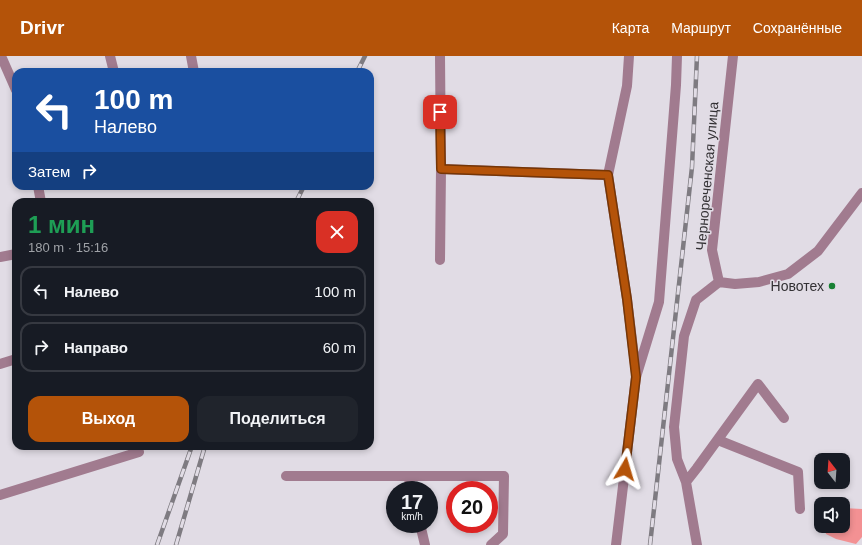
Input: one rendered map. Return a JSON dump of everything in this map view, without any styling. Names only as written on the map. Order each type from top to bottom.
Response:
[{"type":"street","points":[[1,56],[12,81]]},
{"type":"street","points":[[110,56],[113,68]]},
{"type":"street","points":[[191,56],[193,68]]},
{"type":"street","points":[[440,56],[440,260]]},
{"type":"street","points":[[629,56],[627,86],[608,175],[627,299],[636,377]]},
{"type":"street","points":[[616,545],[636,377],[659,302],[677,56]]},
{"type":"street","name":"Чернореченская улица","points":[[720,282],[712,250],[733,56]]},
{"type":"street","points":[[441,169],[608,175]]},
{"type":"street","points":[[697,545],[686,482],[677,459],[674,427],[684,336],[696,300],[720,282],[735,284],[759,282],[788,274],[818,250],[862,193]]},
{"type":"street","points":[[0,257],[12,255]]},
{"type":"street","points":[[0,364],[12,360]]},
{"type":"street","points":[[686,482],[758,384],[784,418]]},
{"type":"street","points":[[718,440],[798,472],[800,509]]},
{"type":"street","points":[[0,494],[140,452]]},
{"type":"street","points":[[286,476],[504,476],[503,534],[491,545]]},
{"type":"street","points":[[408,476],[409,481]]},
{"type":"street","points":[[422,533],[425,545]]},
{"type":"shaded area","points":[[850,508],[862,509],[862,537],[856,544],[836,539],[826,534],[850,533]]},
{"type":"railway","points":[[359,68],[365,56]]},
{"type":"railway","points":[[650,545],[692,167],[697,56]]},
{"type":"railway","points":[[298,198],[302,190]]},
{"type":"railway","points":[[157,545],[191,450]]},
{"type":"railway","points":[[176,545],[204,450]]},
{"type":"place","name":"Новотех","points":[[832,286]]},
{"type":"route","points":[[440,112],[441,169],[608,175],[627,299],[636,377],[625,469]]}]
